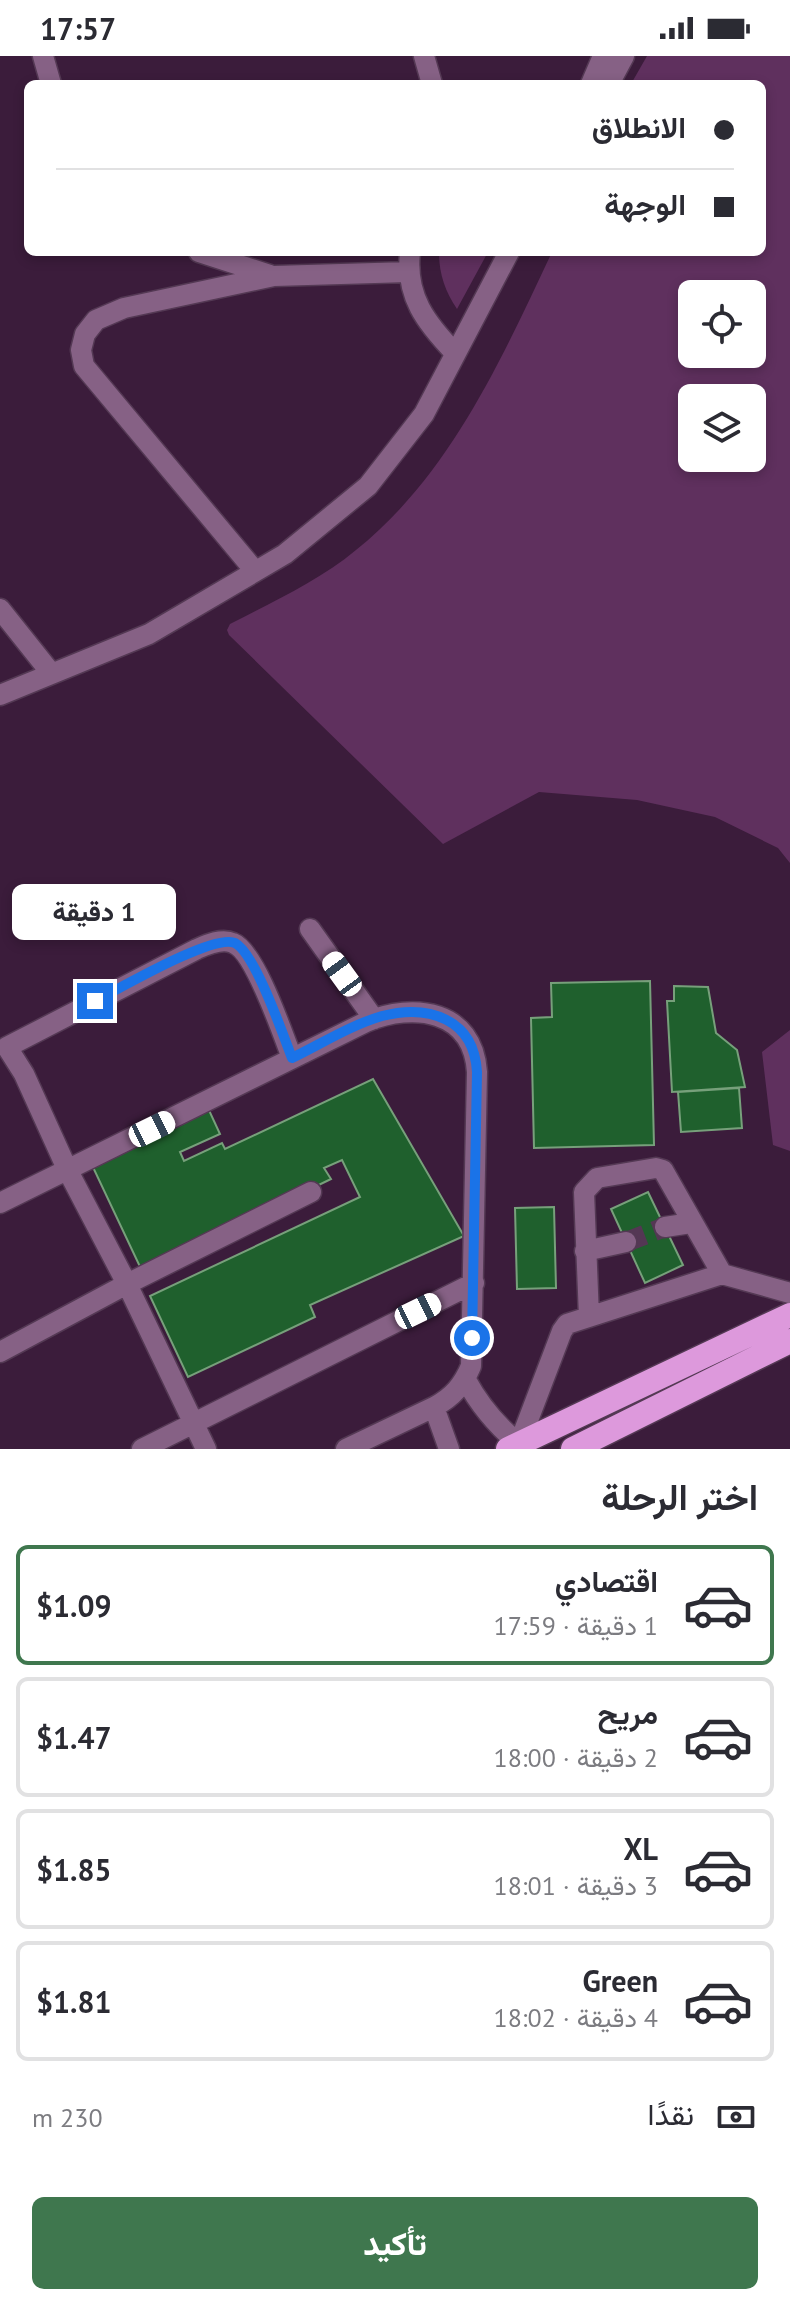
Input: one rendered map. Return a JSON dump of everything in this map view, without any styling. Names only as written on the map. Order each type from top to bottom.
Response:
[{"type":"highway","points":[[514,1446],[790,1315]]},
{"type":"highway","points":[[573,1449],[790,1341]]},
{"type":"street","points":[[43,56],[50,80]]},
{"type":"street","points":[[424,56],[431,80]]},
{"type":"street","points":[[593,80],[603,56]]},
{"type":"street","points":[[611,80],[624,56]]},
{"type":"street","points":[[212,256],[274,276]]},
{"type":"street","points":[[0,695],[149,634],[285,554],[368,486],[424,414],[507,256]]},
{"type":"street","points":[[255,571],[84,366],[81,350],[85,334],[96,320],[124,308],[274,276],[409,262],[428,325],[455,353]]},
{"type":"street","points":[[0,609],[51,673]]},
{"type":"street","points":[[310,929],[374,1019]]},
{"type":"street","points":[[206,1449],[127,1284],[68,1171],[24,1074],[3,1042],[197,949],[217,942],[228,942],[243,949],[255,968],[292,1058]]},
{"type":"street","points":[[0,1203],[374,1019],[414,1013],[447,1020],[464,1032],[474,1051],[477,1072],[471,1366],[466,1380],[448,1399],[346,1449]]},
{"type":"street","points":[[589,1317],[584,1192],[597,1178],[660,1169],[722,1274]]},
{"type":"street","points":[[0,1352],[311,1192]]},
{"type":"street","points":[[665,1227],[691,1223]]},
{"type":"street","points":[[585,1251],[626,1242]]},
{"type":"street","points":[[466,1380],[479,1404],[514,1446],[564,1327],[722,1274],[790,1293]]},
{"type":"street","points":[[142,1449],[474,1283]]},
{"type":"street","points":[[434,1407],[449,1449]]},
{"type":"shaded area","points":[[647,56],[790,56],[790,863],[778,848],[715,817],[637,800],[539,792],[443,844],[229,635],[227,630],[230,624],[327,572],[389,520],[446,451],[493,373],[550,256],[766,256],[766,80],[633,80]]},
{"type":"shaded area","points":[[439,256],[486,256],[457,309],[449,296]]},
{"type":"shaded area","points":[[790,1030],[790,1151],[773,1145],[762,1052]]},
{"type":"building","points":[[650,981],[654,1145],[534,1148],[531,1018],[552,1017],[551,983]]},
{"type":"building","points":[[674,986],[708,987],[716,1033],[737,1050],[745,1087],[672,1092],[667,1001],[674,1001]]},
{"type":"building","points":[[373,1079],[464,1236],[310,1305],[315,1317],[188,1377],[150,1296],[360,1197],[342,1160],[324,1168],[331,1179],[142,1271],[91,1163],[208,1108],[220,1134],[180,1152],[184,1161],[222,1143],[225,1149]]},
{"type":"building","points":[[739,1088],[742,1128],[681,1132],[678,1092]]},
{"type":"building","points":[[648,1192],[683,1265],[645,1283],[611,1209]]},
{"type":"building","points":[[554,1207],[556,1288],[517,1289],[515,1208]]},
{"type":"tunnel","points":[[626,1242],[665,1227]]},
{"type":"route","points":[[95,1001],[207,945],[228,942],[243,949],[255,968],[292,1058],[366,1022],[392,1014],[425,1014],[447,1020],[464,1032],[474,1051],[477,1072],[472,1338]]}]
